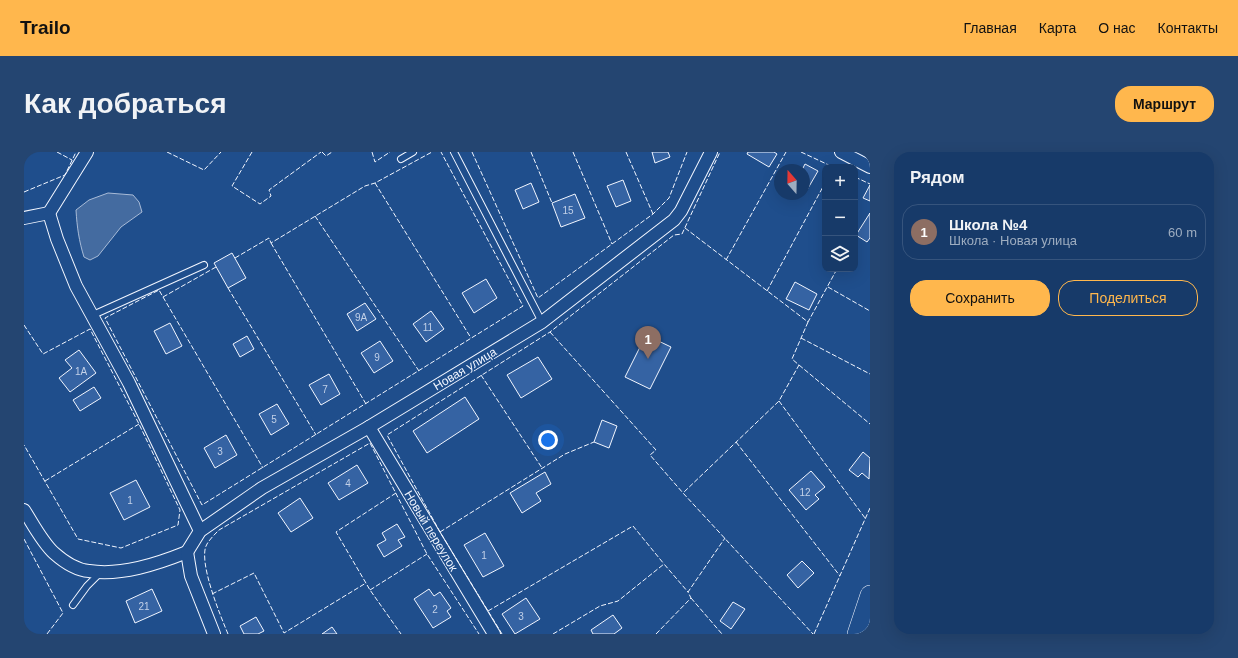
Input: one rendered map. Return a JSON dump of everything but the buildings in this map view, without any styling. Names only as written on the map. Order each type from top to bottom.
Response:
[{"type":"main road","points":[[857,634],[870,595]]},
{"type":"street","points":[[24,218],[49,213],[87,152]]},
{"type":"street","name":"Новая улица","points":[[186,552],[200,531],[262,488],[369,427],[542,322],[674,220],[681,212],[711,152]]},
{"type":"street","points":[[840,152],[870,167]]},
{"type":"street","points":[[49,213],[56,239],[76,286],[129,384],[200,531]]},
{"type":"street","name":"Новый переулок","points":[[369,427],[494,634]]},
{"type":"street","points":[[24,510],[53,552],[69,564],[88,571],[144,567],[166,561],[186,552],[191,576],[214,634]]},
{"type":"lane","points":[[401,159],[413,152]]},
{"type":"lane","points":[[454,152],[542,322]]},
{"type":"lane","points":[[93,315],[204,265]]},
{"type":"lane","points":[[73,605],[87,586],[102,571]]},
{"type":"water","points":[[108,193],[133,195],[139,202],[142,212],[121,227],[98,256],[90,260],[84,257],[82,251],[78,234],[76,210],[89,200]]},
{"type":"fence","points":[[57,152],[72,160]]},
{"type":"fence","points":[[24,192],[65,175],[76,152]]},
{"type":"fence","points":[[167,152],[204,170],[221,152]]},
{"type":"fence","points":[[252,152],[232,186],[260,204],[271,196],[269,190],[321,152]]},
{"type":"fence","points":[[322,152],[326,156],[332,152]]},
{"type":"fence","points":[[372,152],[375,162],[390,152]]},
{"type":"fence","points":[[235,258],[269,238],[271,243],[365,186],[375,183],[432,152]]},
{"type":"fence","points":[[216,267],[163,297],[159,290],[105,318],[202,505],[523,306],[441,152]]},
{"type":"fence","points":[[472,152],[538,298],[653,214],[669,198],[687,152]]},
{"type":"fence","points":[[531,152],[552,203]]},
{"type":"fence","points":[[573,152],[612,244]]},
{"type":"fence","points":[[626,152],[653,214]]},
{"type":"fence","points":[[502,634],[440,532],[387,435],[550,332],[674,235],[682,234],[720,152]]},
{"type":"fence","points":[[726,260],[786,152]]},
{"type":"fence","points":[[801,152],[827,164]]},
{"type":"fence","points":[[862,152],[870,156]]},
{"type":"fence","points":[[858,178],[870,184]]},
{"type":"fence","points":[[375,183],[471,338]]},
{"type":"fence","points":[[767,291],[822,189]]},
{"type":"fence","points":[[315,216],[419,371]]},
{"type":"fence","points":[[685,228],[808,322],[835,272]]},
{"type":"fence","points":[[271,243],[366,404]]},
{"type":"fence","points":[[828,287],[870,311]]},
{"type":"fence","points":[[228,288],[316,435]]},
{"type":"fence","points":[[163,297],[263,468]]},
{"type":"fence","points":[[808,322],[792,359],[799,365],[779,401],[683,493],[813,634]]},
{"type":"fence","points":[[24,325],[43,354],[90,329],[139,424],[180,510],[178,525],[121,548],[78,539],[24,445]]},
{"type":"fence","points":[[550,332],[656,450],[650,455],[683,493]]},
{"type":"fence","points":[[801,338],[870,374]]},
{"type":"fence","points":[[799,365],[870,424]]},
{"type":"fence","points":[[481,375],[542,468]]},
{"type":"fence","points":[[779,401],[865,518]]},
{"type":"fence","points":[[45,481],[139,424]]},
{"type":"fence","points":[[440,532],[565,454],[594,442]]},
{"type":"fence","points":[[736,442],[840,576]]},
{"type":"fence","points":[[228,634],[207,575],[205,562],[207,544],[219,530],[370,443],[427,554],[479,634]]},
{"type":"fence","points":[[396,493],[336,532],[370,590],[401,634]]},
{"type":"fence","points":[[814,634],[870,508]]},
{"type":"fence","points":[[488,611],[633,526],[664,564]]},
{"type":"fence","points":[[656,634],[691,598],[688,592],[725,538]]},
{"type":"fence","points":[[24,539],[63,613],[47,634]]},
{"type":"fence","points":[[370,590],[427,554]]},
{"type":"fence","points":[[553,634],[600,606],[618,601],[664,564],[688,592]]},
{"type":"fence","points":[[212,594],[254,573],[284,633],[366,583]]},
{"type":"fence","points":[[691,598],[722,634]]},
{"type":"place","name":"Школа №4","points":[[648,359]]}]
